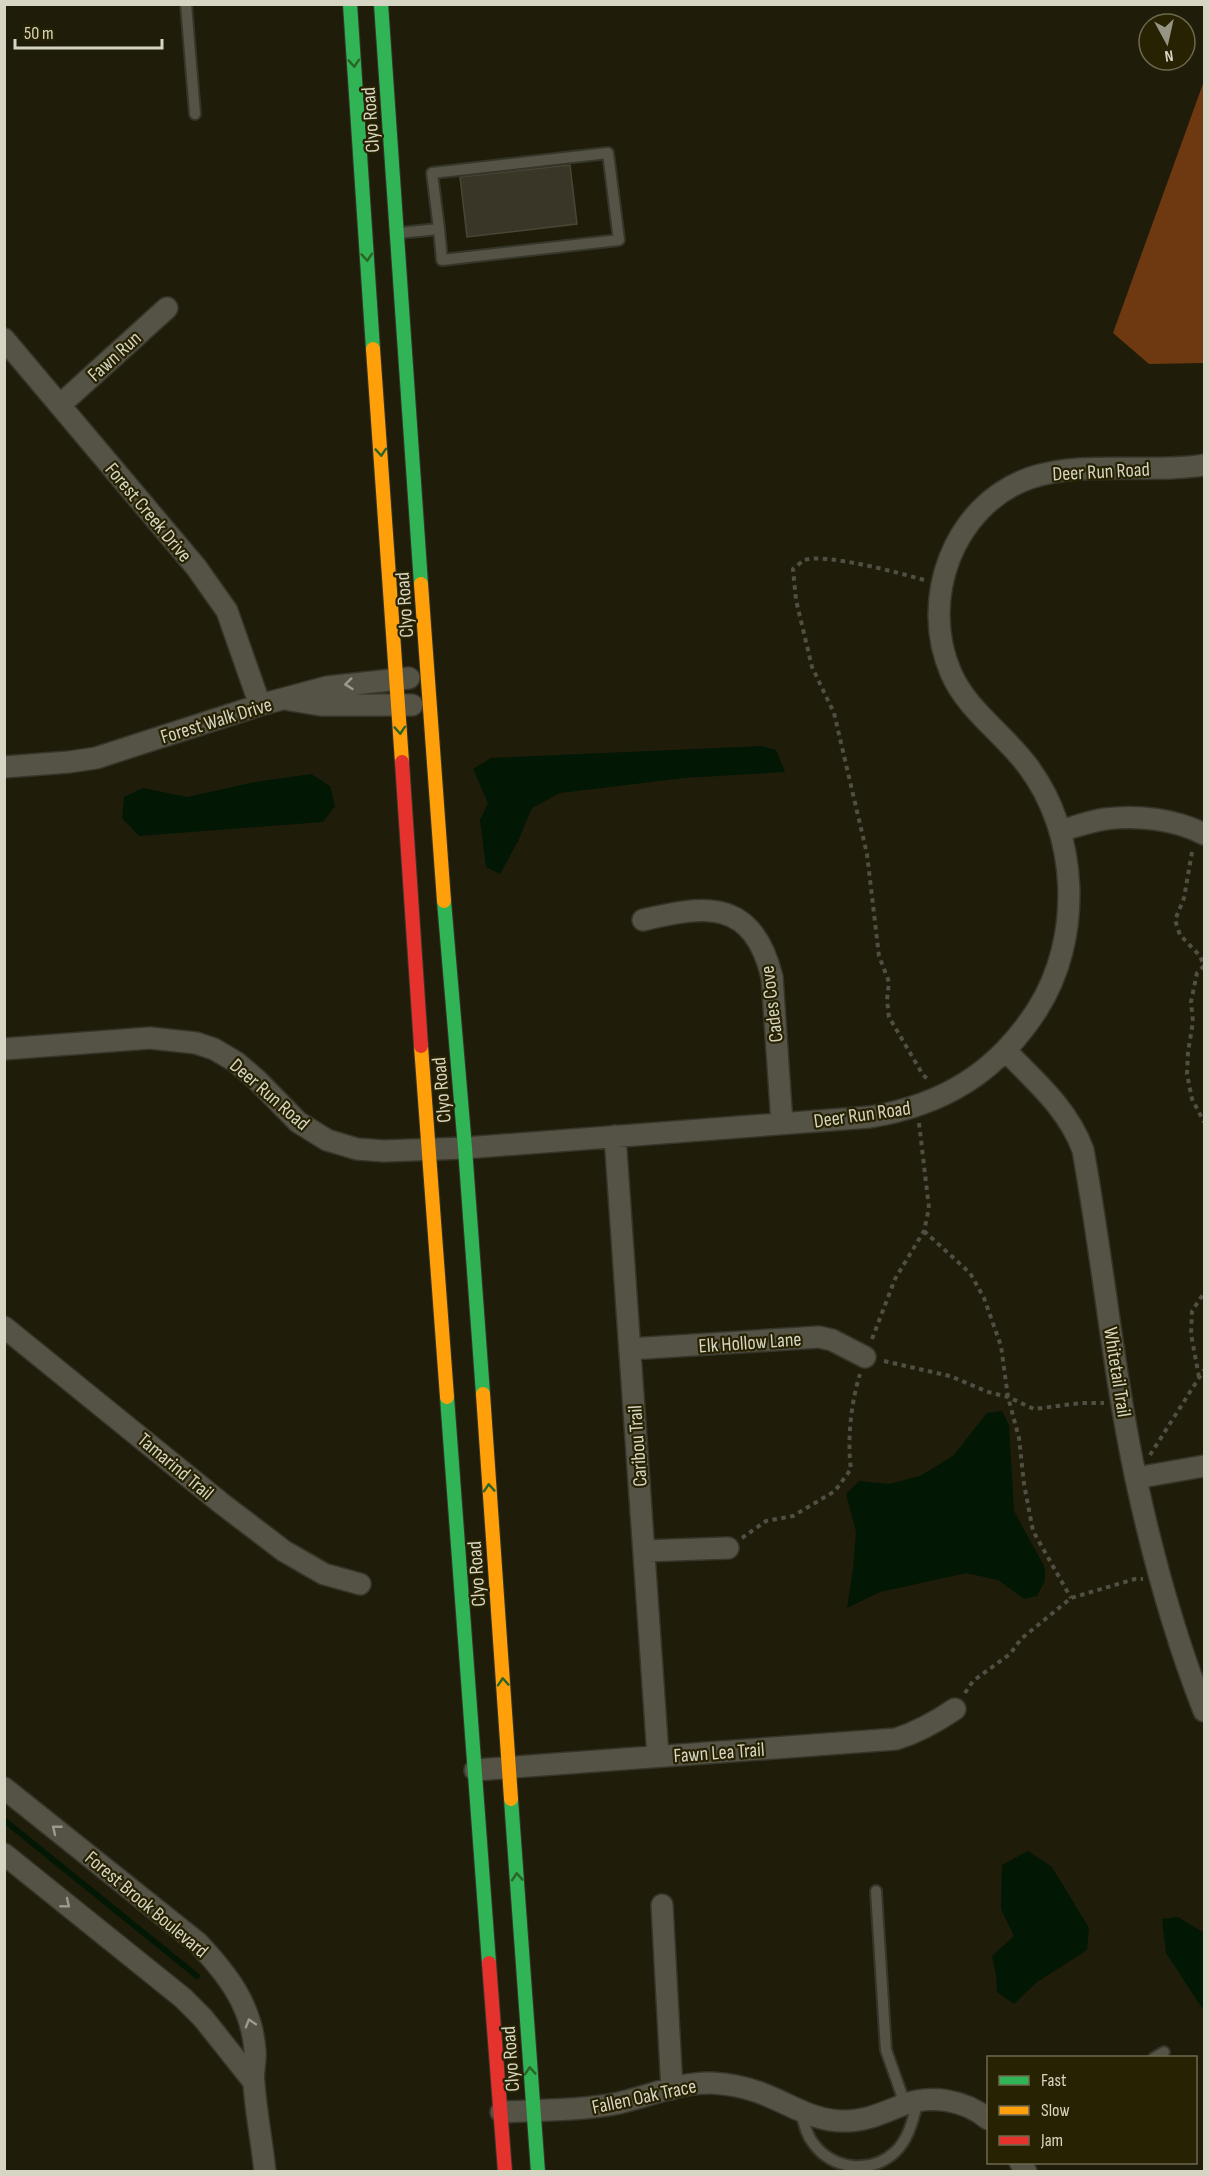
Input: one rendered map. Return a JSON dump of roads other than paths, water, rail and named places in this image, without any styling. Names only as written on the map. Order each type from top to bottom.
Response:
[{"type":"street","name":"Clyo Road","points":[[350,4],[428,1149],[505,2172]]},
{"type":"street","name":"Clyo Road","points":[[381,4],[438,837],[465,1148],[538,2172]]},
{"type":"street","name":"Fawn Run","points":[[60,405],[168,308]]},
{"type":"street","name":"Forest Creek Drive","points":[[4,339],[196,567],[227,611],[260,705]]},
{"type":"street","name":"Deer Run Road","points":[[4,1049],[150,1038],[196,1043],[214,1049],[236,1062],[298,1122],[327,1140],[357,1149],[384,1151],[465,1148],[870,1117],[917,1107],[946,1094],[976,1076],[1006,1051],[1027,1026],[1043,1001],[1053,980],[1065,937],[1069,895],[1067,865],[1060,831],[1044,793],[1028,766],[963,695],[951,674],[944,654],[938,612],[941,586],[949,557],[974,516],[1010,488],[1029,479],[1051,472],[1185,468],[1204,465]]},
{"type":"street","name":"Forest Walk Drive","points":[[4,767],[96,758],[260,705],[327,687],[428,677]]},
{"type":"street","points":[[284,699],[320,705],[430,704]]},
{"type":"street","points":[[1060,831],[1103,819],[1135,817],[1167,821],[1204,834]]},
{"type":"street","name":"Cades Cove","points":[[643,920],[682,910],[702,909],[720,912],[734,918],[758,940],[772,977],[782,1124]]},
{"type":"street","name":"Whitetail Trail","points":[[1006,1051],[1058,1105],[1077,1134],[1083,1150],[1122,1403],[1136,1478],[1177,1633],[1204,1711]]},
{"type":"street","name":"Caribou Trail","points":[[615,1136],[658,1756]]},
{"type":"street","name":"Tamarind Trail","points":[[4,1328],[284,1551],[324,1574],[360,1584]]},
{"type":"street","name":"Elk Hollow Lane","points":[[630,1349],[819,1337],[832,1340],[866,1357]]},
{"type":"street","points":[[1136,1478],[1204,1466]]},
{"type":"street","points":[[645,1551],[728,1548]]},
{"type":"street","name":"Fawn Lea Trail","points":[[475,1770],[896,1739],[935,1723],[955,1708]]},
{"type":"street","name":"Forest Brook Boulevard","points":[[4,1788],[198,1943],[224,1970],[237,1991],[250,2020],[256,2054],[253,2081],[265,2172]]},
{"type":"street","points":[[4,1854],[183,1998],[203,2018],[253,2081]]},
{"type":"street","points":[[662,1905],[672,2089]]},
{"type":"street","name":"Fallen Oak Trace","points":[[501,2112],[582,2109],[709,2083],[731,2084],[760,2093],[819,2119],[859,2121],[911,2103],[938,2100],[959,2103],[987,2118]]},
{"type":"lane","points":[[186,4],[195,114]]},
{"type":"lane","points":[[608,153],[620,240],[442,260],[439,229],[432,172],[608,153]]},
{"type":"lane","points":[[398,233],[439,229]]},
{"type":"lane","points":[[801,2112],[812,2141],[823,2155],[840,2164],[855,2167],[869,2166],[890,2156],[905,2140],[911,2103],[886,2050],[876,1891]]},
{"type":"lane","points":[[1157,2056],[1164,2052]]},
{"type":"waterway","points":[[4,1820],[197,1976]]}]
